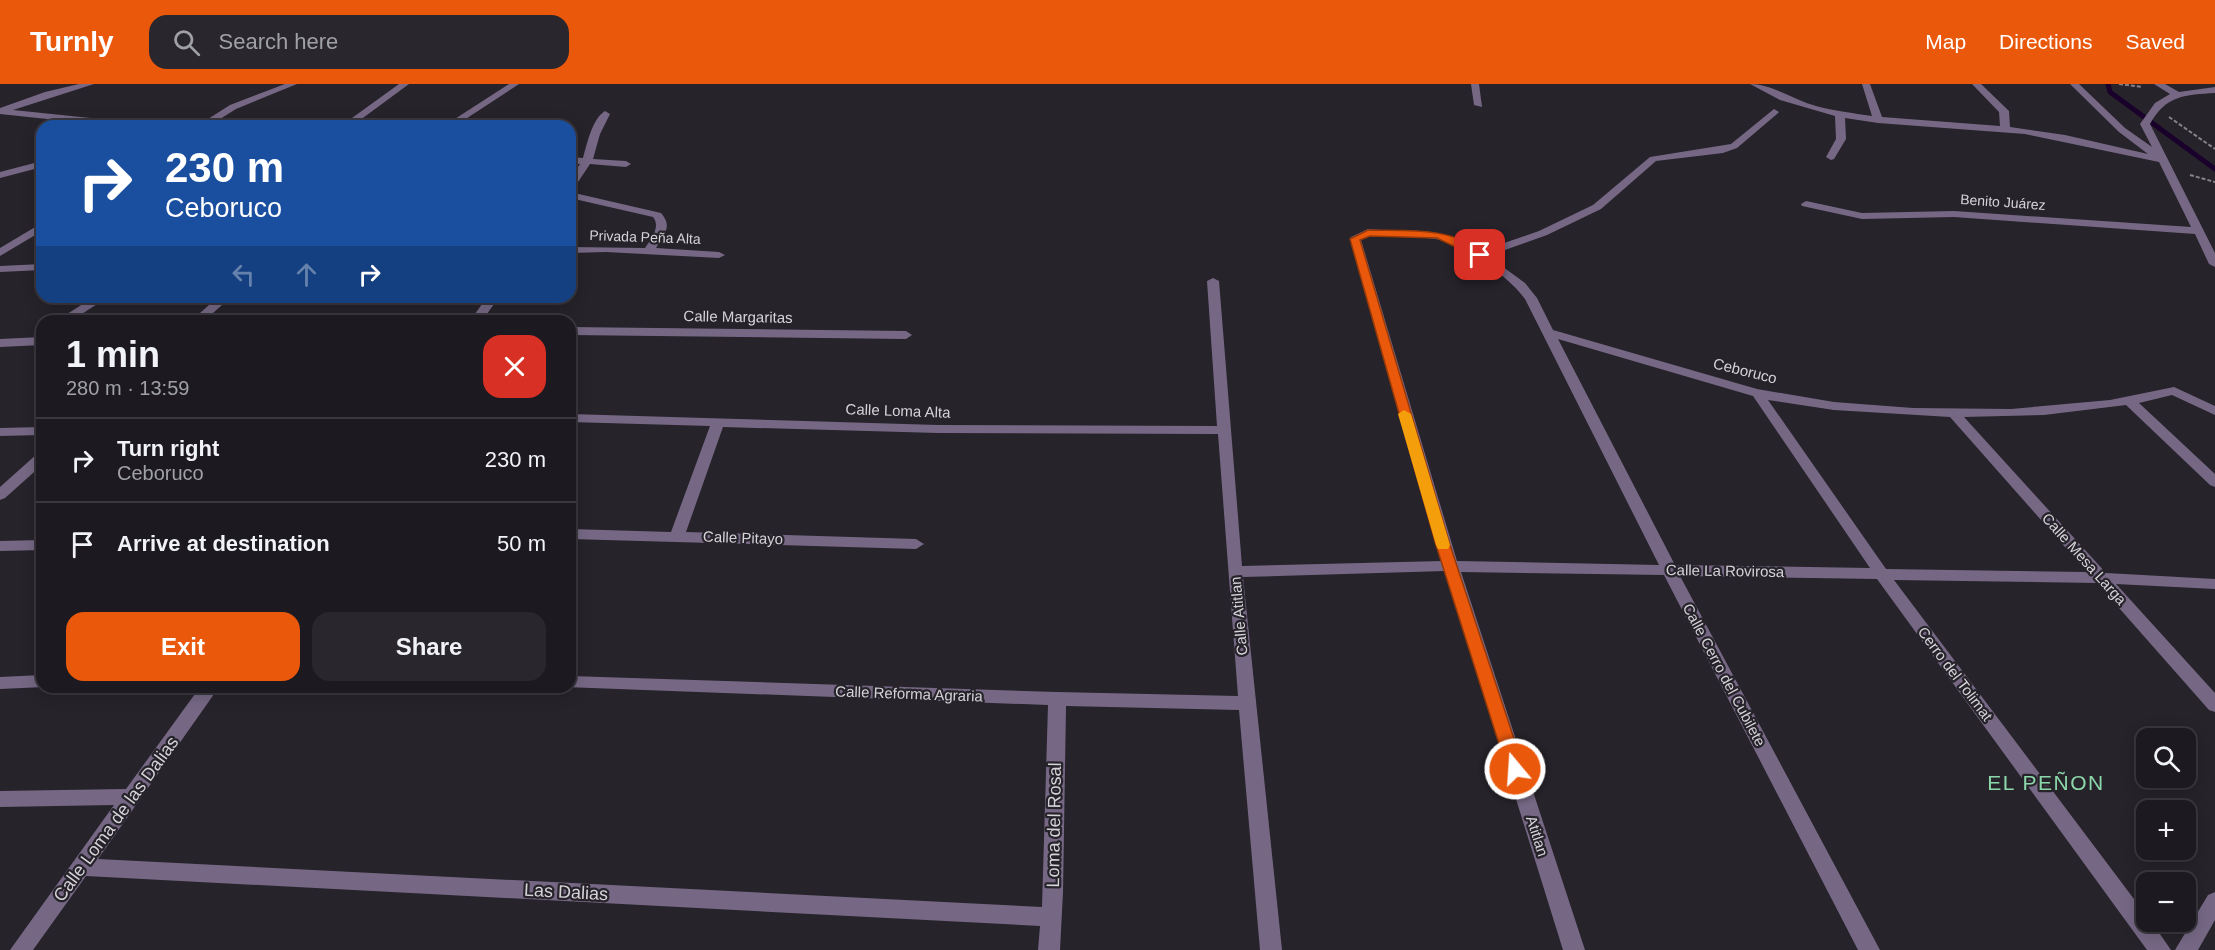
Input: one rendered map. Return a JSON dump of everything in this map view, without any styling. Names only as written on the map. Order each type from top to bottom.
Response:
[{"type":"street","points":[[70,120],[0,111],[48,94],[90,84]]},
{"type":"street","points":[[212,120],[233,107],[293,84]]},
{"type":"street","points":[[354,120],[405,84]]},
{"type":"street","points":[[458,120],[514,84]]},
{"type":"street","points":[[1475,84],[1479,105]]},
{"type":"street","points":[[1754,84],[1790,101],[1840,114],[1878,120],[2006,129],[2107,147],[2163,160]]},
{"type":"street","points":[[1866,84],[1878,120]]},
{"type":"street","points":[[1976,84],[2004,111],[2006,129]]},
{"type":"street","points":[[2074,84],[2122,130],[2163,160]]},
{"type":"street","points":[[2158,84],[2175,93],[2215,90]]},
{"type":"street","points":[[2175,93],[2152,111],[2145,124],[2215,264]]},
{"type":"street","points":[[1480,255],[1543,233],[1597,207],[1653,159],[1678,154],[1717,151],[1734,146],[1774,112]]},
{"type":"street","points":[[576,177],[587,161],[595,134],[605,114]]},
{"type":"street","points":[[1831,157],[1841,139],[1840,114]]},
{"type":"street","points":[[576,160],[626,164]]},
{"type":"street","points":[[0,175],[36,166]]},
{"type":"street","points":[[576,196],[657,215],[662,221],[662,228],[649,251]]},
{"type":"street","name":"Benito Juárez","points":[[1806,204],[1863,216],[1954,214],[2198,231]]},
{"type":"street","points":[[0,253],[36,230]]},
{"type":"street","name":"Atitlan","points":[[1480,255],[1437,235],[1368,232],[1355,239],[1449,566],[1574,950]]},
{"type":"street","points":[[0,237],[24,237]]},
{"type":"street","name":"Privada Peña Alta","points":[[576,250],[719,255]]},
{"type":"street","points":[[1480,255],[1521,285],[1551,333]]},
{"type":"street","points":[[0,269],[36,267]]},
{"type":"street","name":"Calle Atitlan","points":[[1213,281],[1235,572],[1270,950]]},
{"type":"street","points":[[72,315],[92,303]]},
{"type":"street","points":[[204,315],[218,303]]},
{"type":"street","name":"Calle Margaritas","points":[[576,331],[906,335]]},
{"type":"street","name":"Ceboruco","points":[[1551,333],[1757,393],[1850,409],[1954,414],[2063,410],[2130,402],[2174,391],[2215,411]]},
{"type":"street","name":"Calle Cerro del Cubilete","points":[[1551,333],[1670,570],[1869,950]]},
{"type":"street","points":[[27,342],[36,337]]},
{"type":"street","points":[[0,343],[36,341]]},
{"type":"street","name":"Cerro del Tolimat","points":[[1757,393],[1881,573],[2160,950]]},
{"type":"street","points":[[2130,402],[2215,482]]},
{"type":"street","name":"Calle Mesa Larga","points":[[1954,414],[2215,705]]},
{"type":"street","name":"Calle Loma Alta","points":[[576,418],[938,429],[1225,430]]},
{"type":"street","points":[[677,536],[718,422]]},
{"type":"street","points":[[0,432],[36,431]]},
{"type":"street","points":[[0,495],[36,463]]},
{"type":"street","name":"Calle Pitayo","points":[[576,534],[916,544]]},
{"type":"street","points":[[0,546],[36,545]]},
{"type":"street","name":"Calle La Rovirosa","points":[[1235,572],[1449,566],[2100,578],[2215,584]]},
{"type":"street","points":[[0,683],[36,681]]},
{"type":"street","name":"Calle Reforma Agraria","points":[[576,682],[1057,699],[1248,703]]},
{"type":"street","name":"Calle Loma de las Dalias","points":[[21,950],[206,693]]},
{"type":"street","name":"Loma del Rosal","points":[[1049,950],[1052,917],[1057,699]]},
{"type":"street","points":[[0,799],[132,797]]},
{"type":"street","name":"Las Dalias","points":[[81,867],[1052,917]]},
{"type":"street","points":[[2186,950],[2215,901]]},
{"type":"path","points":[[2119,84],[2132,86]]},
{"type":"path","points":[[2152,111],[2215,149]]},
{"type":"waterway","points":[[2108,84],[2110,92],[2215,169]]},
{"type":"slow traffic","points":[[1404,414],[1443,545]]},
{"type":"district","name":"EL PEÑON","points":[[2046,783]]},
{"type":"route","points":[[1480,255],[1437,235],[1368,232],[1355,239],[1443,545],[1515,769]]}]
